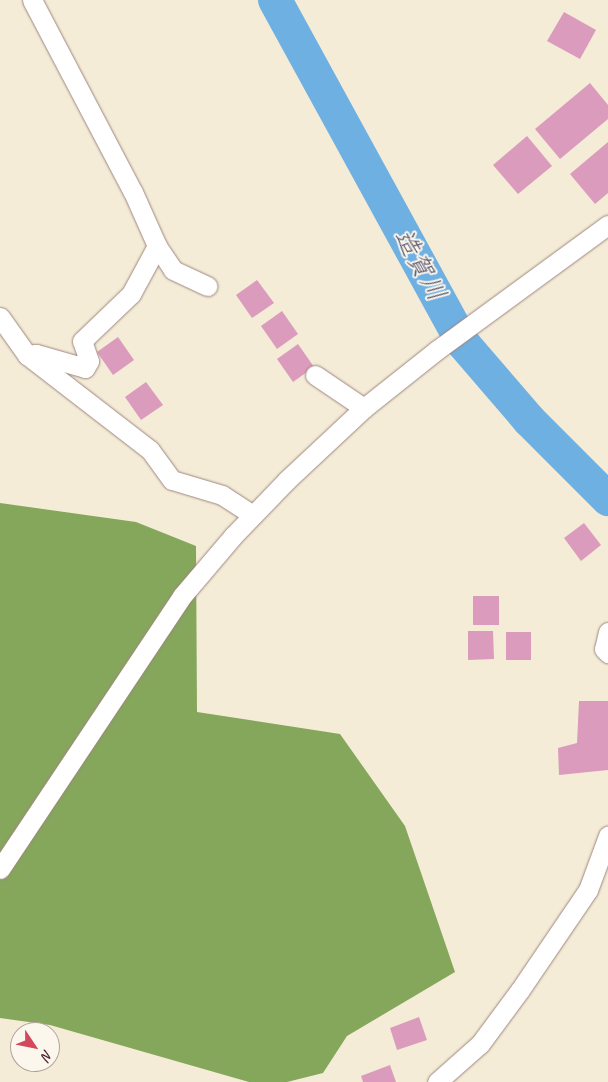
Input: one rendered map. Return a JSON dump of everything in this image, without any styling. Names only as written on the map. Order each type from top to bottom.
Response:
[{"type":"street","points":[[32,0],[133,192],[158,246],[173,270],[207,286]]},
{"type":"street","points":[[0,869],[182,596],[253,515],[364,408],[445,344],[608,225]]},
{"type":"street","points":[[27,355],[36,354],[85,368],[89,361],[82,340],[131,294],[158,246]]},
{"type":"street","points":[[0,317],[27,355],[150,450],[172,480],[222,495],[253,515]]},
{"type":"street","points":[[315,376],[364,408]]},
{"type":"street","points":[[608,632],[604,649],[608,653]]},
{"type":"street","points":[[437,1082],[480,1044],[520,990],[588,890],[608,836]]},
{"type":"green space","points":[[0,503],[136,522],[196,546],[197,712],[340,734],[405,826],[455,972],[347,1036],[323,1073],[287,1082],[249,1082],[60,1028],[60,1022],[29,1022],[0,1018]]},
{"type":"building","points":[[564,12],[596,30],[580,59],[547,41]]},
{"type":"building","points":[[590,83],[608,105],[608,119],[560,159],[535,129]]},
{"type":"building","points":[[527,136],[552,166],[518,194],[493,165]]},
{"type":"building","points":[[608,142],[608,193],[595,204],[570,174]]},
{"type":"building","points":[[257,280],[274,303],[252,318],[236,295]]},
{"type":"building","points":[[282,311],[298,334],[277,349],[261,326]]},
{"type":"building","points":[[118,337],[134,360],[113,375],[97,352]]},
{"type":"building","points":[[298,344],[314,367],[293,382],[277,359]]},
{"type":"building","points":[[146,382],[163,405],[141,420],[125,397]]},
{"type":"building","points":[[584,523],[601,545],[581,561],[564,538]]},
{"type":"building","points":[[473,596],[499,596],[499,625],[473,625]]},
{"type":"building","points":[[468,631],[493,631],[494,659],[468,660]]},
{"type":"building","points":[[506,632],[531,632],[531,660],[506,660]]},
{"type":"building","points":[[579,701],[608,701],[608,770],[559,775],[558,748],[577,743]]},
{"type":"building","points":[[419,1017],[427,1040],[397,1050],[390,1028]]},
{"type":"building","points":[[390,1065],[396,1082],[363,1082],[361,1076]]},
{"type":"waterway","name":"造賀川","points":[[275,0],[462,342],[529,420],[608,499]]}]
